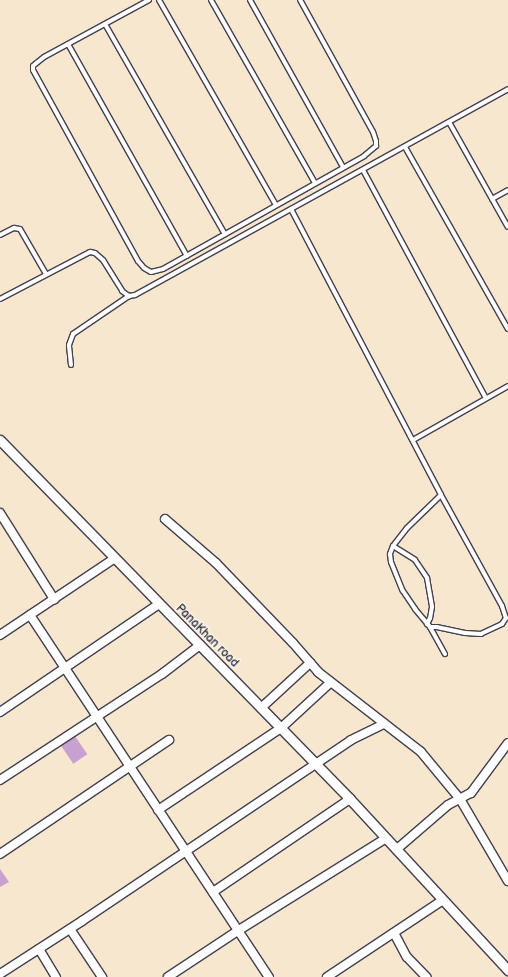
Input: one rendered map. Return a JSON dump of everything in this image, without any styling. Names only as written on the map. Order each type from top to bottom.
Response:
[{"type":"street","name":"PanaKhan road","points":[[0,440],[350,799],[508,970]]},
{"type":"street","points":[[0,513],[54,599]]},
{"type":"street","points":[[165,519],[216,563],[330,683],[421,752],[460,799],[508,879]]},
{"type":"street","points":[[0,635],[115,558]]},
{"type":"street","points":[[0,712],[159,604]]},
{"type":"street","points":[[30,615],[269,977]]},
{"type":"street","points":[[0,780],[162,674],[200,645]]},
{"type":"street","points":[[261,708],[310,663]]},
{"type":"street","points":[[158,810],[281,728],[330,683]]},
{"type":"street","points":[[0,974],[70,930],[315,763],[351,740],[384,724]]},
{"type":"street","points":[[0,854],[170,740]]},
{"type":"street","points":[[397,849],[448,805],[472,793],[508,743]]},
{"type":"street","points":[[213,892],[350,799]]},
{"type":"street","points":[[168,977],[238,930],[386,838]]},
{"type":"street","points":[[327,977],[394,934],[443,900]]},
{"type":"street","points":[[70,930],[102,977]]},
{"type":"street","points":[[394,934],[407,957],[424,976]]},
{"type":"street","points":[[39,949],[56,977]]},
{"type":"lane","points":[[149,0],[38,61],[33,66],[33,70],[138,261],[148,272],[156,272],[187,256],[372,150],[376,141],[300,0]]},
{"type":"lane","points":[[159,0],[276,205]]},
{"type":"lane","points":[[211,0],[315,183]]},
{"type":"lane","points":[[250,0],[343,167]]},
{"type":"lane","points":[[105,24],[225,234]]},
{"type":"lane","points":[[68,44],[187,256]]},
{"type":"lane","points":[[71,365],[69,345],[73,334],[129,296],[143,291],[508,89]]},
{"type":"lane","points":[[449,122],[508,227]]},
{"type":"lane","points":[[405,147],[508,329]]},
{"type":"lane","points":[[363,170],[486,398]]},
{"type":"lane","points":[[492,199],[508,190]]},
{"type":"lane","points":[[291,209],[441,495],[502,606],[506,618],[502,624],[480,634],[465,633],[429,625]]},
{"type":"lane","points":[[0,235],[14,228],[20,229],[46,274]]},
{"type":"lane","points":[[0,299],[85,254],[95,252],[103,260],[122,291],[129,296]]},
{"type":"lane","points":[[413,440],[508,386]]},
{"type":"lane","points":[[441,495],[422,512],[393,546],[390,559],[409,601],[429,625],[445,654]]},
{"type":"lane","points":[[393,546],[415,560],[427,578],[432,607],[429,625]]},
{"type":"building","points":[[75,736],[87,754],[73,764],[61,746]]},
{"type":"building","points":[[0,869],[9,882],[0,887]]}]
